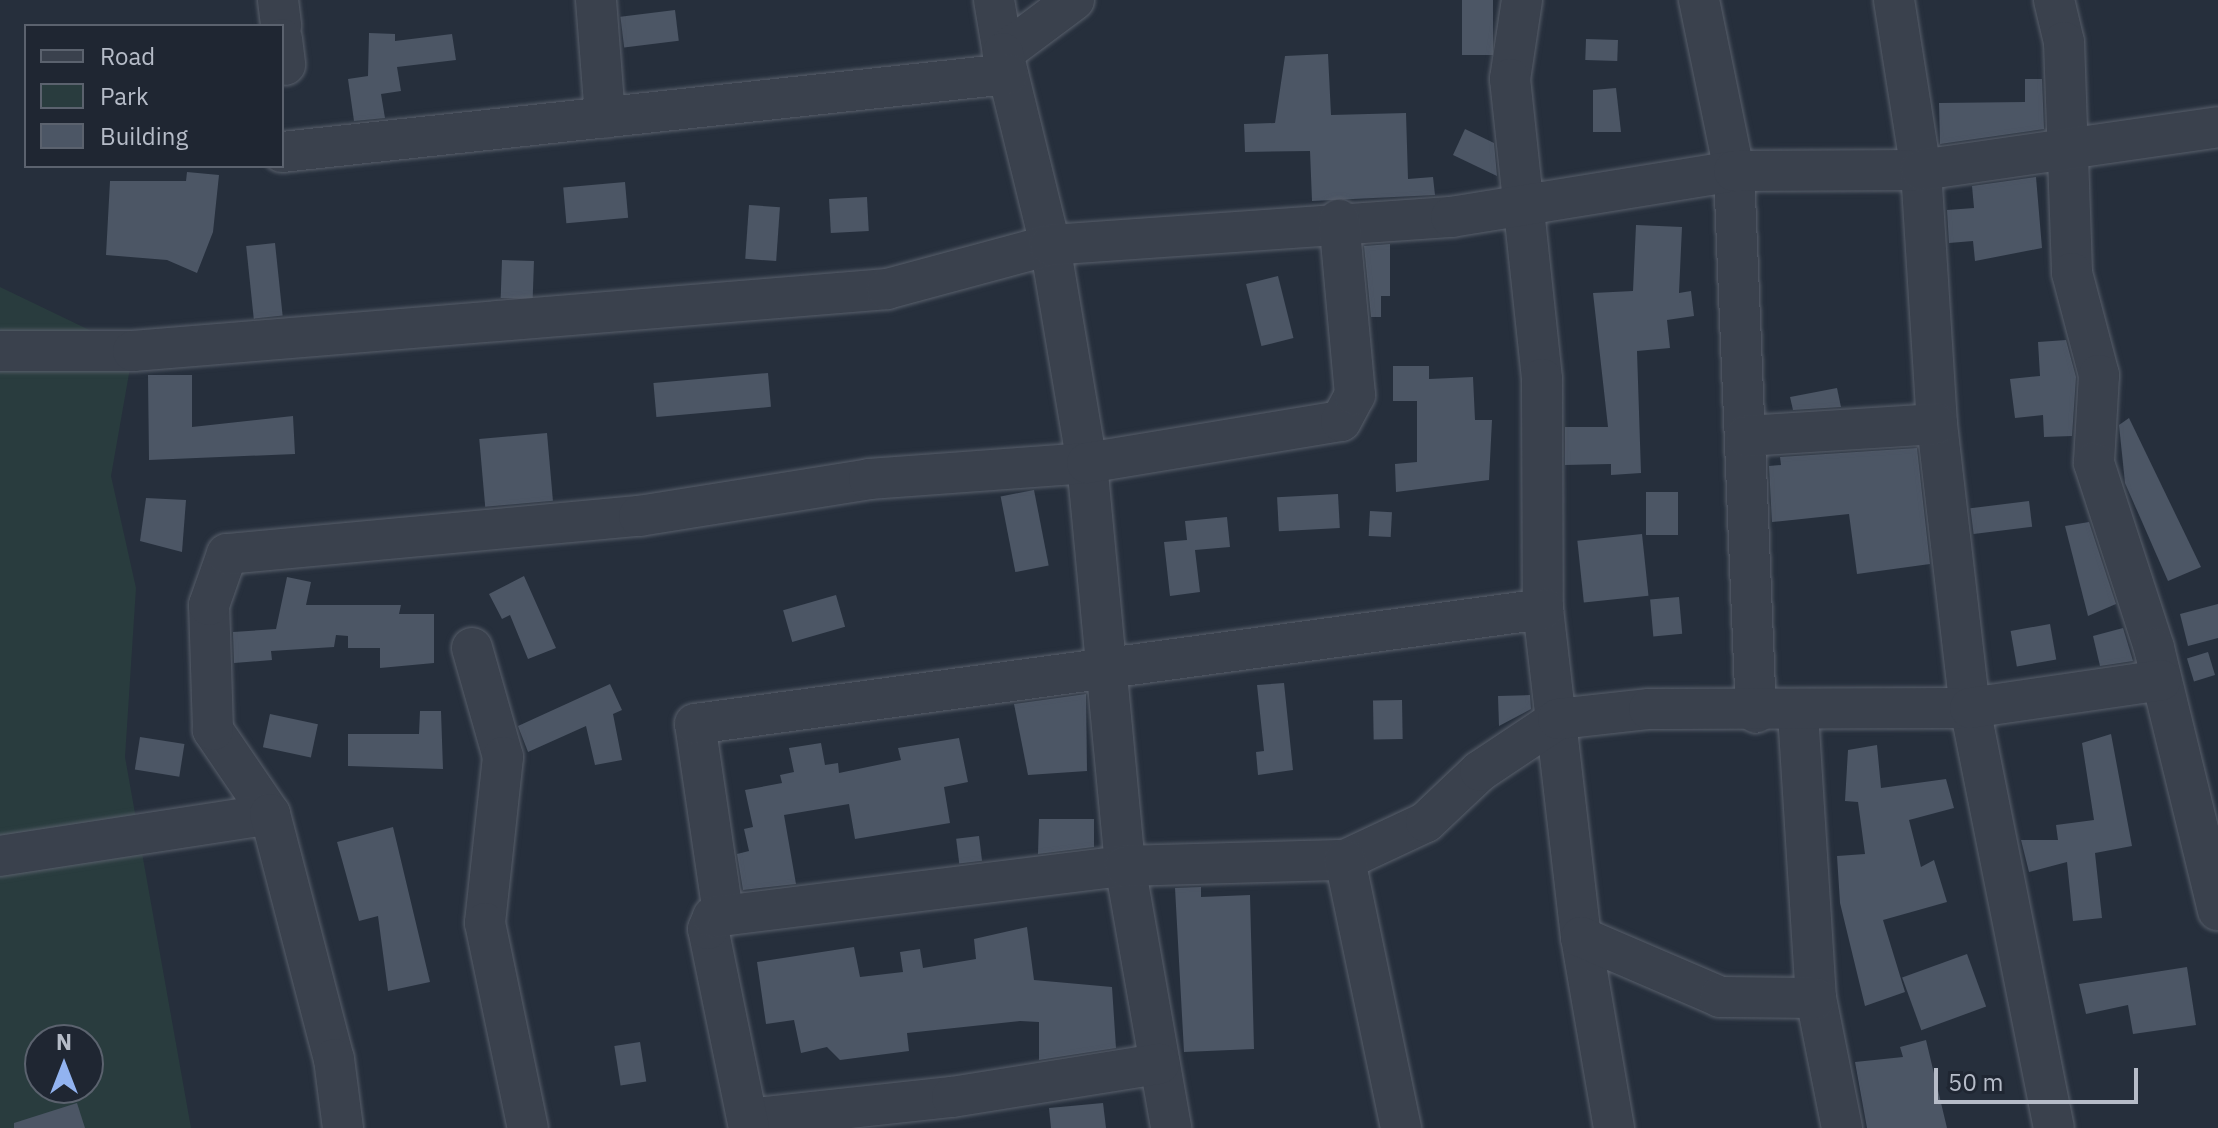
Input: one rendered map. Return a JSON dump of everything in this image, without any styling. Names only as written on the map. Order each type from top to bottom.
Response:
[{"type":"street","points":[[278,0],[281,24]]},
{"type":"street","points":[[596,0],[605,118]]},
{"type":"street","points":[[994,0],[1005,64],[1050,245],[1087,463],[1125,866],[1171,1128]]},
{"type":"street","points":[[284,152],[605,118],[1005,64],[1074,0]]},
{"type":"street","points":[[1522,0],[1510,79],[1526,203],[1542,379],[1543,609],[1581,937],[1614,1128]]},
{"type":"street","points":[[1699,0],[1734,171],[1756,713]]},
{"type":"street","points":[[1894,0],[1921,170],[1937,424],[1970,708],[2054,1128]]},
{"type":"street","points":[[2054,0],[2064,42],[2072,273],[2099,375],[2094,463],[2161,680],[2218,910]]},
{"type":"street","points":[[0,351],[133,351],[887,289],[1050,245],[1339,220],[1451,217],[1734,171],[1921,170],[2218,127]]},
{"type":"street","points":[[343,1128],[334,1059],[270,814],[213,730],[209,605],[227,554],[639,516],[869,479],[1087,463],[1341,421],[1355,395],[1339,220]]},
{"type":"street","points":[[1746,436],[1937,424]]},
{"type":"street","points":[[723,913],[695,724],[1108,665],[1543,609]]},
{"type":"street","points":[[472,648],[503,757],[485,923],[528,1128]]},
{"type":"street","points":[[1159,1064],[956,1113],[748,1123],[708,929],[723,913],[1125,866],[1345,860],[1426,822],[1480,771],[1558,719],[1649,709],[1798,713],[1970,708],[2161,680]]},
{"type":"street","points":[[1798,713],[1816,998],[1842,1128]]},
{"type":"street","points":[[0,856],[270,814]]},
{"type":"street","points":[[1345,860],[1401,1128]]},
{"type":"street","points":[[1581,937],[1720,997],[1816,998]]},
{"type":"green space","points":[[0,287],[133,351],[111,476],[136,588],[125,757],[191,1128],[0,1128]]},
{"type":"building","points":[[1462,0],[1493,0],[1493,55],[1462,55]]},
{"type":"building","points":[[675,10],[679,41],[624,47],[620,17]]},
{"type":"building","points":[[369,33],[395,34],[395,41],[452,34],[456,60],[397,67],[401,91],[381,94],[385,118],[354,121],[348,79],[368,76]]},
{"type":"building","points":[[1586,39],[1618,40],[1617,61],[1585,60]]},
{"type":"building","points":[[1328,54],[1331,115],[1406,113],[1408,179],[1433,177],[1435,195],[1312,201],[1310,151],[1245,152],[1244,124],[1275,123],[1285,56]]},
{"type":"building","points":[[2025,79],[2042,79],[2044,129],[1940,144],[1939,103],[2025,102]]},
{"type":"building","points":[[1616,88],[1621,132],[1593,132],[1593,90]]},
{"type":"building","points":[[1465,129],[1494,143],[1497,176],[1453,155]]},
{"type":"building","points":[[187,172],[219,175],[213,232],[197,273],[167,260],[106,255],[110,181],[186,181]]},
{"type":"building","points":[[2036,177],[2042,248],[1975,261],[1973,241],[1949,243],[1947,210],[1974,208],[1972,186]]},
{"type":"building","points":[[625,182],[628,218],[566,223],[563,187]]},
{"type":"building","points":[[867,197],[869,231],[831,233],[829,199]]},
{"type":"building","points":[[749,205],[780,207],[776,261],[745,259]]},
{"type":"building","points":[[1636,225],[1682,227],[1679,293],[1691,291],[1694,316],[1667,320],[1670,348],[1637,351],[1641,473],[1611,475],[1611,464],[1565,465],[1565,427],[1608,427],[1593,293],[1633,291]]},
{"type":"building","points":[[275,243],[283,316],[254,319],[246,246]]},
{"type":"building","points":[[1390,244],[1390,296],[1381,296],[1381,317],[1371,317],[1364,246]]},
{"type":"building","points":[[502,260],[534,261],[533,299],[501,298]]},
{"type":"building","points":[[1278,276],[1293,338],[1261,346],[1246,284]]},
{"type":"building","points":[[2066,340],[2076,377],[2072,436],[2044,437],[2043,415],[2015,418],[2010,379],[2040,376],[2038,342]]},
{"type":"building","points":[[1393,366],[1429,366],[1429,379],[1473,377],[1475,420],[1492,420],[1489,480],[1396,492],[1395,464],[1417,462],[1417,401],[1393,401]]},
{"type":"building","points":[[768,373],[771,407],[656,417],[653,383]]},
{"type":"building","points":[[148,375],[192,375],[192,427],[293,416],[295,454],[149,460]]},
{"type":"building","points":[[1837,388],[1841,407],[1793,410],[1790,397]]},
{"type":"building","points":[[2129,418],[2201,567],[2168,581],[2125,483],[2119,425]]},
{"type":"building","points":[[547,433],[553,501],[485,507],[479,439]]},
{"type":"building","points":[[1917,448],[1930,564],[1857,574],[1849,514],[1772,522],[1769,466],[1781,465],[1780,457]]},
{"type":"building","points":[[1034,490],[1049,566],[1015,572],[1001,496]]},
{"type":"building","points":[[1646,492],[1678,492],[1678,535],[1646,535]]},
{"type":"building","points":[[1338,494],[1340,528],[1279,531],[1277,497]]},
{"type":"building","points":[[146,498],[186,500],[182,552],[140,541]]},
{"type":"building","points":[[2029,501],[2032,527],[1974,534],[1970,508]]},
{"type":"building","points":[[1370,511],[1392,512],[1391,537],[1369,536]]},
{"type":"building","points":[[1227,517],[1230,547],[1195,550],[1200,592],[1170,596],[1164,542],[1187,540],[1185,521]]},
{"type":"building","points":[[2089,522],[2116,604],[2088,616],[2065,526]]},
{"type":"building","points":[[1642,534],[1648,596],[1584,602],[1577,541]]},
{"type":"building","points":[[524,576],[556,648],[528,659],[510,615],[502,619],[489,594]]},
{"type":"building","points":[[287,577],[311,582],[306,605],[401,605],[399,614],[434,614],[434,663],[380,668],[380,648],[348,648],[348,636],[336,635],[334,647],[271,651],[272,660],[234,663],[233,632],[276,629]]},
{"type":"building","points":[[836,595],[845,627],[792,642],[783,610]]},
{"type":"building","points":[[1679,597],[1682,634],[1653,636],[1650,600]]},
{"type":"building","points":[[2218,604],[2218,638],[2188,646],[2180,614]]},
{"type":"building","points":[[2050,624],[2056,659],[2017,666],[2011,631]]},
{"type":"building","points":[[2123,628],[2133,661],[2100,666],[2093,636]]},
{"type":"building","points":[[2208,652],[2215,675],[2194,681],[2187,658]]},
{"type":"building","points":[[1284,683],[1293,770],[1258,775],[1256,752],[1264,751],[1257,685]]},
{"type":"building","points":[[610,684],[622,710],[613,714],[622,760],[595,765],[586,726],[528,752],[518,726]]},
{"type":"building","points":[[1086,694],[1087,771],[1028,775],[1014,704]]},
{"type":"building","points":[[1530,695],[1531,709],[1499,726],[1498,696]]},
{"type":"building","points":[[1402,700],[1403,739],[1374,740],[1373,701]]},
{"type":"building","points":[[420,711],[441,711],[443,769],[348,766],[348,734],[419,734]]},
{"type":"building","points":[[270,714],[318,724],[311,757],[263,747]]},
{"type":"building","points":[[2111,734],[2132,846],[2095,853],[2102,918],[2073,921],[2067,862],[2029,872],[2021,840],[2058,840],[2056,825],[2094,820],[2082,743]]},
{"type":"building","points":[[140,737],[184,744],[179,777],[135,770]]},
{"type":"building","points":[[959,738],[968,782],[944,787],[950,823],[855,839],[849,804],[784,815],[796,884],[743,890],[737,854],[749,851],[744,829],[753,827],[745,790],[782,783],[780,775],[794,772],[789,748],[821,743],[825,765],[838,763],[839,773],[901,760],[898,748]]},
{"type":"building","points":[[1877,745],[1881,788],[1946,779],[1954,808],[1909,820],[1921,867],[1934,860],[1947,902],[1883,920],[1905,992],[1865,1006],[1840,903],[1837,856],[1865,854],[1858,802],[1845,801],[1848,750]]},
{"type":"building","points":[[1039,819],[1094,819],[1094,847],[1038,854]]},
{"type":"building","points":[[393,827],[430,982],[388,991],[378,916],[359,921],[337,842]]},
{"type":"building","points":[[979,836],[982,861],[959,864],[956,839]]},
{"type":"building","points":[[1201,887],[1201,897],[1250,895],[1254,1049],[1184,1052],[1175,888]]},
{"type":"building","points":[[1027,927],[1034,980],[1112,987],[1116,1048],[1039,1060],[1039,1022],[1020,1021],[907,1033],[909,1051],[840,1060],[827,1047],[801,1053],[794,1020],[766,1024],[757,962],[854,947],[860,977],[903,972],[900,952],[920,949],[923,968],[976,959],[974,939]]},
{"type":"building","points":[[1967,954],[1986,1007],[1921,1030],[1902,978]]},
{"type":"building","points":[[2187,967],[2196,1025],[2133,1034],[2128,1005],[2086,1014],[2079,984]]},
{"type":"building","points":[[1926,1040],[1947,1128],[1867,1128],[1855,1062],[1903,1057],[1900,1047]]},
{"type":"building","points":[[640,1042],[646,1082],[621,1086],[614,1046]]},
{"type":"building","points":[[1103,1103],[1106,1128],[1051,1128],[1049,1108]]},
{"type":"building","points":[[77,1104],[85,1128],[14,1128],[14,1123]]}]
